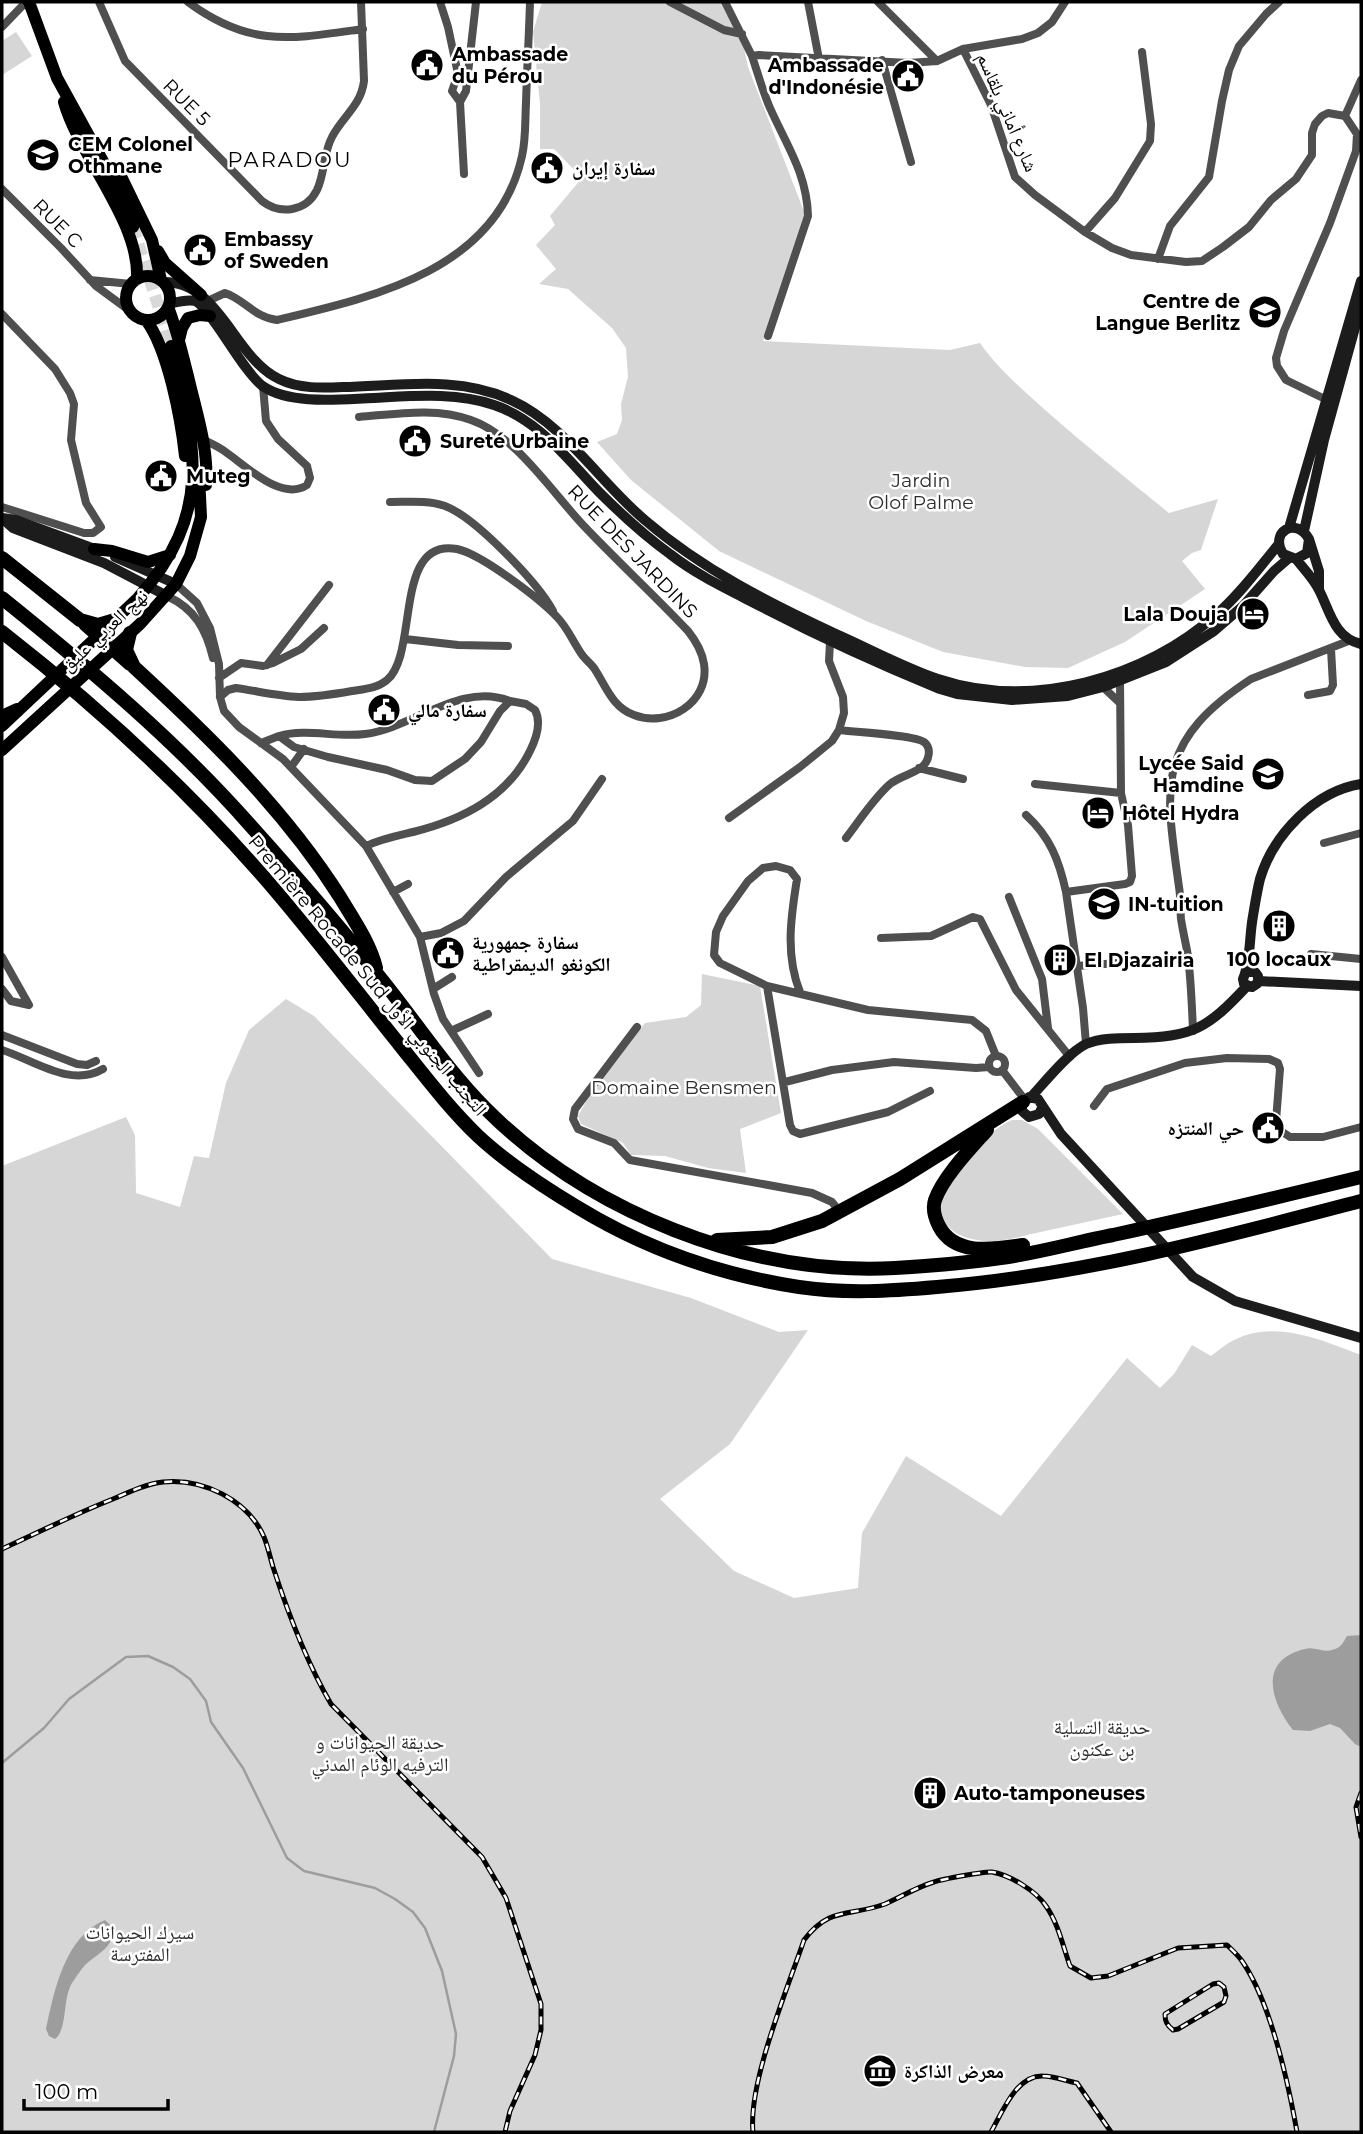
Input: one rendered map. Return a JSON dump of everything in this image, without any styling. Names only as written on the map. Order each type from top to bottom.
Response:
[{"type":"highway","points":[[2,558],[134,667],[233,763],[288,823],[346,908],[369,949],[377,973]]},
{"type":"highway","name":"Première Rocade Sud التجنب الجنوبي الأول","points":[[2,598],[104,683],[246,820],[377,973],[436,1052],[484,1108],[560,1173],[627,1209],[698,1240],[750,1254],[821,1266],[892,1269],[1003,1258],[1185,1220],[1361,1177]]},
{"type":"highway","points":[[80,620],[98,625],[115,620]]},
{"type":"highway","name":"Première Rocade Sud التجنب الجنوبي الأول","points":[[2,632],[86,701],[168,778],[260,873],[440,1095],[478,1136],[524,1173],[599,1221],[668,1252],[725,1272],[813,1289],[873,1292],[1003,1282],[1132,1259],[1361,1201]]},
{"type":"highway","points":[[130,633],[126,650],[134,667]]},
{"type":"highway","points":[[2,717],[17,710]]},
{"type":"highway","points":[[698,1240],[772,1237],[812,1225],[841,1212],[1031,1106]]},
{"type":"highway","points":[[1031,1106],[988,1129],[948,1178],[934,1203],[941,1230],[961,1245],[987,1250],[1115,1234]]},
{"type":"highway","points":[[1291,1220],[1361,1208]]},
{"type":"main road","points":[[27,2],[57,78],[72,126],[125,229],[134,255],[134,282],[126,297],[130,311],[146,320],[160,317],[169,306],[170,294],[162,281],[152,240]]},
{"type":"main road","points":[[57,78],[122,196],[133,227]]},
{"type":"main road","points":[[66,95],[74,102],[108,153],[165,263],[207,304],[269,373],[278,379],[296,385],[330,388],[446,385],[470,387],[510,400],[552,427],[644,520],[704,565],[889,659],[959,684],[1018,690],[1060,688],[1090,681],[1152,659],[1176,646],[1216,615],[1248,583],[1278,545],[1281,535],[1289,528],[1361,281]]},
{"type":"main road","points":[[134,282],[149,276],[180,284],[207,304],[233,351],[263,386],[286,395],[313,399],[451,396],[479,400],[514,413],[547,437],[601,494],[673,556],[730,591],[830,642],[940,690],[1012,700],[1068,696],[1150,670],[1214,631],[1243,606],[1274,571],[1307,553],[1307,535],[1324,440],[1361,306]]},
{"type":"main road","points":[[169,306],[195,301],[202,306],[207,304]]},
{"type":"main road","points":[[190,427],[175,344],[188,318],[200,315],[207,304]]},
{"type":"main road","name":"نهج العربي عليق","points":[[2,750],[167,596],[190,556],[201,517],[206,480],[202,439],[175,344],[169,306]]},
{"type":"main road","name":"نهج العربي عليق","points":[[146,320],[159,344],[174,396],[184,450],[188,513]]},
{"type":"main road","name":"نهج العربي عليق","points":[[2,726],[115,620],[148,586],[171,555],[188,513],[194,469],[190,427]]},
{"type":"main road","name":"نهج العربي عليق","points":[[190,427],[198,455],[201,517]]},
{"type":"main road","points":[[2,518],[94,548],[176,584]]},
{"type":"main road","points":[[2,518],[13,528],[97,560],[167,596]]},
{"type":"main road","points":[[1289,528],[1297,527],[1307,535],[1319,571],[1319,589]]},
{"type":"main road","points":[[1278,545],[1283,554],[1292,559],[1319,589],[1331,620],[1340,632],[1356,642]]},
{"type":"main road","points":[[94,548],[148,562],[171,555]]},
{"type":"main road","points":[[1247,986],[1242,979],[1247,972],[1250,936],[1261,878],[1273,852],[1290,828],[1314,804],[1341,790],[1361,784]]},
{"type":"main road","points":[[1247,972],[1255,972],[1258,981]]},
{"type":"main road","points":[[1361,986],[1258,981],[1252,987],[1247,986],[1215,1019],[1193,1031],[1165,1036],[1115,1038],[1086,1044],[1055,1071],[1031,1106],[1193,1277],[1235,1301],[1361,1338]]},
{"type":"street","points":[[2,27],[27,2]]},
{"type":"street","name":"RUE 5","points":[[99,2],[125,61],[262,201],[269,207],[284,211],[302,205],[316,191],[330,141],[363,92],[361,2]]},
{"type":"street","points":[[188,2],[251,35],[270,38],[363,29]]},
{"type":"street","points":[[440,2],[465,94],[460,102],[464,174]]},
{"type":"street","points":[[460,102],[452,94],[452,86],[462,75],[475,2]]},
{"type":"street","points":[[207,304],[216,296],[225,293],[241,301],[260,316],[276,320],[403,285],[464,249],[491,221],[513,188],[523,154],[530,2]]},
{"type":"street","points":[[670,2],[724,30],[742,34]]},
{"type":"street","points":[[808,2],[819,59]]},
{"type":"street","points":[[878,2],[937,61]]},
{"type":"street","points":[[752,56],[909,63],[937,61],[964,49],[1022,39],[1038,33],[1052,22],[1065,2]]},
{"type":"street","points":[[1158,259],[1170,226],[1209,177],[1229,70],[1239,46],[1279,2]]},
{"type":"street","points":[[729,4],[752,56],[769,106],[806,187],[808,216],[768,336]]},
{"type":"street","name":"شارع أماني بلقاسم","points":[[964,49],[990,105],[1015,177],[1085,232],[1112,248],[1131,255],[1202,261],[1249,227],[1271,200],[1302,172],[1312,155],[1312,133],[1318,120],[1328,113],[1345,116]]},
{"type":"street","points":[[1085,232],[1115,198],[1150,141],[1151,124],[1142,52]]},
{"type":"street","points":[[882,60],[911,162]]},
{"type":"street","points":[[1327,400],[1286,380],[1280,374],[1276,358],[1284,331],[1330,223],[1356,151],[1357,134],[1345,116],[1361,80]]},
{"type":"street","name":"RUE C","points":[[2,189],[90,280],[130,311]]},
{"type":"street","points":[[90,280],[134,282]]},
{"type":"street","points":[[2,314],[55,369],[70,393],[74,404],[71,440],[86,503],[101,527],[93,533],[84,533],[2,507]]},
{"type":"street","points":[[202,439],[226,451],[257,477],[293,489],[307,485],[310,478],[307,466],[278,439],[267,421],[263,386]]},
{"type":"street","name":"RUE DES JARDINS","points":[[220,697],[228,690],[236,688],[308,697],[374,687],[386,681],[395,672],[405,639],[410,596],[418,569],[435,552],[450,548],[467,552],[495,569],[555,615],[593,666],[610,696],[623,710],[648,720],[660,720],[681,712],[696,697],[704,680],[704,662],[701,650],[688,631],[583,526],[522,457],[496,433],[472,420],[438,413],[359,417]]},
{"type":"street","points":[[390,502],[430,503],[453,510],[479,530],[533,582],[546,597],[555,615]]},
{"type":"street","points":[[176,584],[197,603],[207,620],[218,658],[220,697],[229,718],[291,767],[366,846],[419,937],[441,1014],[479,1073]]},
{"type":"street","points":[[267,665],[329,585]]},
{"type":"street","points":[[167,596],[189,608],[201,622],[218,674]]},
{"type":"street","points":[[218,674],[241,663],[267,665],[301,649],[324,628]]},
{"type":"street","points":[[405,639],[458,645],[508,646]]},
{"type":"street","points":[[729,818],[800,767],[832,741],[839,730],[844,713],[843,697],[829,661],[830,642]]},
{"type":"street","points":[[1193,1031],[1188,958],[1169,819],[1169,787],[1174,766],[1191,730],[1203,716],[1237,688],[1251,679],[1356,642]]},
{"type":"street","points":[[1308,695],[1330,691],[1333,685],[1331,649]]},
{"type":"street","points":[[1066,892],[1130,882],[1132,876],[1131,850],[1121,793],[1120,679]]},
{"type":"street","points":[[1103,687],[1120,703]]},
{"type":"street","points":[[261,743],[279,736],[301,733],[365,734],[469,698],[497,696],[535,710],[539,724],[527,757],[518,771],[486,804],[437,824],[366,846]]},
{"type":"street","points":[[279,736],[294,747],[415,780],[432,781],[465,759],[481,742],[500,711],[510,701]]},
{"type":"street","points":[[839,730],[923,741],[929,747],[929,757],[924,765],[893,781],[881,792],[846,838]]},
{"type":"street","points":[[291,767],[304,749]]},
{"type":"street","points":[[919,768],[963,779]]},
{"type":"street","points":[[419,937],[441,933],[464,921],[506,877],[573,821],[602,779]]},
{"type":"street","points":[[1035,784],[1121,793]]},
{"type":"street","points":[[1026,815],[1040,828],[1060,862],[1077,966],[1086,1044]]},
{"type":"street","points":[[1324,843],[1361,833]]},
{"type":"street","points":[[800,992],[795,979],[790,921],[797,879],[790,870],[776,866],[763,868],[748,881],[723,916],[716,932],[714,955],[720,963],[767,986],[868,1010],[972,1020],[986,1031],[996,1056]]},
{"type":"street","points":[[393,892],[408,884]]},
{"type":"street","points":[[1009,897],[1042,979],[1048,1028]]},
{"type":"street","points":[[881,938],[931,936],[972,917],[980,919],[1016,990],[1070,1057]]},
{"type":"street","points":[[1311,954],[1361,959]]},
{"type":"street","points":[[2,957],[29,1005],[6,1000],[2,989]]},
{"type":"street","points":[[1077,966],[1146,961]]},
{"type":"street","points":[[433,989],[452,977]]},
{"type":"street","points":[[767,986],[793,1131],[800,1134],[887,1112],[929,1091]]},
{"type":"street","points":[[451,1031],[488,1014]]},
{"type":"street","points":[[637,1027],[575,1109],[573,1119],[578,1129],[614,1143],[630,1160],[812,1193],[832,1202],[841,1212]]},
{"type":"street","points":[[2,1035],[77,1064],[87,1065],[96,1061]]},
{"type":"street","points":[[2,1050],[76,1076],[89,1075],[103,1069]]},
{"type":"street","points":[[989,1067],[991,1058],[1002,1057],[1005,1062],[1002,1070]]},
{"type":"street","points":[[1094,1105],[1107,1089],[1185,1063],[1227,1058],[1269,1059],[1278,1063],[1280,1069],[1276,1121],[1281,1131],[1290,1137],[1323,1137],[1361,1127]]},
{"type":"street","points":[[785,1082],[832,1070],[894,1062],[1002,1070]]},
{"type":"street","points":[[1002,1070],[1031,1106]]},
{"type":"green space","name":"Jardin Olof Palme","points":[[542,2],[720,2],[743,43],[748,67],[805,214],[763,341],[950,350],[980,343],[1018,386],[1169,513],[1218,499],[1201,550],[1182,561],[1205,589],[1125,642],[1068,668],[1025,667],[943,652],[866,621],[719,551],[631,480],[597,442],[617,434],[622,420],[621,404],[628,377],[626,348],[612,328],[568,289],[539,284],[556,269],[536,245],[555,225],[550,216],[582,178],[554,149],[540,149],[540,104],[533,32]]},
{"type":"green space","points":[[16,32],[32,56],[2,75],[2,41]]},
{"type":"green space","name":"Domaine Bensmen","points":[[702,974],[760,986],[781,1113],[740,1129],[746,1173],[708,1168],[665,1156],[631,1155],[623,1143],[581,1124],[578,1116],[645,1023],[686,1017],[701,1005]]},
{"type":"green space","name":"حديقة الحيوانات و الترفيه الوئام المدني","points":[[286,999],[314,1016],[552,1259],[691,1298],[779,1332],[808,1330],[730,1444],[660,1499],[734,1571],[794,1598],[858,1588],[862,1533],[906,1456],[1001,1516],[1127,1358],[1160,1388],[1174,1374],[1192,1345],[1211,1356],[1231,1342],[1266,1331],[1314,1338],[1361,1355],[1361,2132],[2,2132],[2,1166],[126,1117],[135,1135],[136,1193],[180,1207],[194,1156],[209,1158],[226,1083],[249,1030]]},
{"type":"green space","points":[[1012,1120],[1022,1120],[1038,1129],[1123,1214],[999,1241],[977,1240],[953,1231],[941,1212],[942,1195],[981,1143]]},
{"type":"shaded area","points":[[1361,1635],[1361,1747],[1340,1728],[1330,1724],[1310,1731],[1293,1730],[1274,1695],[1274,1672],[1280,1662],[1290,1654],[1305,1649],[1335,1649],[1347,1636]]},
{"type":"shaded area","points":[[105,1920],[113,1928],[111,1941],[85,1965],[72,1983],[62,2028],[55,2039],[49,2036],[46,2029],[64,1966],[80,1938]]},
{"type":"waterway","points":[[2,1763],[44,1728],[69,1699],[126,1657],[148,1656],[173,1667],[190,1679],[206,1701],[211,1722],[243,1768],[287,1858],[304,1871],[375,1888],[413,1912],[425,1928],[442,1971],[456,2034],[454,2056],[434,2132]]},
{"type":"tunnel","points":[[133,227],[171,346]]},
{"type":"railway","points":[[2,1549],[131,1491],[163,1482],[208,1488],[236,1502],[247,1512],[264,1537],[299,1637],[331,1704],[482,1857],[506,1898],[541,2004],[541,2030],[535,2055],[510,2111],[505,2132]]},
{"type":"railway","points":[[1361,1793],[1356,1807],[1361,1837]]},
{"type":"railway","points":[[753,2132],[756,2088],[762,2063],[804,1940],[813,1929],[832,1917],[885,1904],[934,1882],[992,1872],[1014,1880],[1042,1900],[1054,1920],[1070,1966],[1091,1978],[1108,1976],[1178,1948],[1227,1945],[1242,1961],[1262,1998],[1283,2067],[1297,2132]]},
{"type":"railway","points":[[1219,1983],[1224,1987],[1224,2002],[1178,2029],[1169,2027],[1165,2014],[1213,1984],[1219,1983]]},
{"type":"railway","points":[[991,2132],[1018,2088],[1033,2077],[1043,2076],[1077,2083],[1111,2132]]},
{"type":"place","name":"Ambassade du Pérou","points":[[427,65]]},
{"type":"place","name":"Ambassade d'Indonésie","points":[[908,76]]},
{"type":"place","name":"CEM Colonel Othmane","points":[[43,155]]},
{"type":"place","name":"سفارة إيران","points":[[547,168]]},
{"type":"place","name":"Embassy of Sweden","points":[[200,250]]},
{"type":"place","name":"Centre de Langue Berlitz","points":[[1265,312]]},
{"type":"place","name":"Sureté Urbaine","points":[[415,441]]},
{"type":"place","name":"Muteg","points":[[161,476]]},
{"type":"place","name":"Lala Douja","points":[[1253,614]]},
{"type":"place","name":"سفارة مالي","points":[[384,710]]},
{"type":"place","name":"Lycée Said Hamdine","points":[[1268,774]]},
{"type":"place","name":"Hôtel Hydra","points":[[1098,813]]},
{"type":"place","name":"IN-tuition","points":[[1104,904]]},
{"type":"place","name":"100 locaux","points":[[1279,926]]},
{"type":"place","name":"سفارة جمهورية الكونغو الديمقراطية","points":[[448,953]]},
{"type":"place","name":"El Djazairia","points":[[1060,960]]},
{"type":"place","name":"حي المنتزه","points":[[1268,1128]]},
{"type":"place","name":"Auto-tamponeuses","points":[[930,1793]]},
{"type":"place","name":"معرض الذاكرة","points":[[880,2071]]},
{"type":"district","name":"PARADOU","points":[[290,160]]},
{"type":"park label","name":"حديقة التسلية بن عكنون","points":[[1102,1738]]},
{"type":"park label","name":"سيرك الحيوانات المفترسة","points":[[140,1943]]}]
